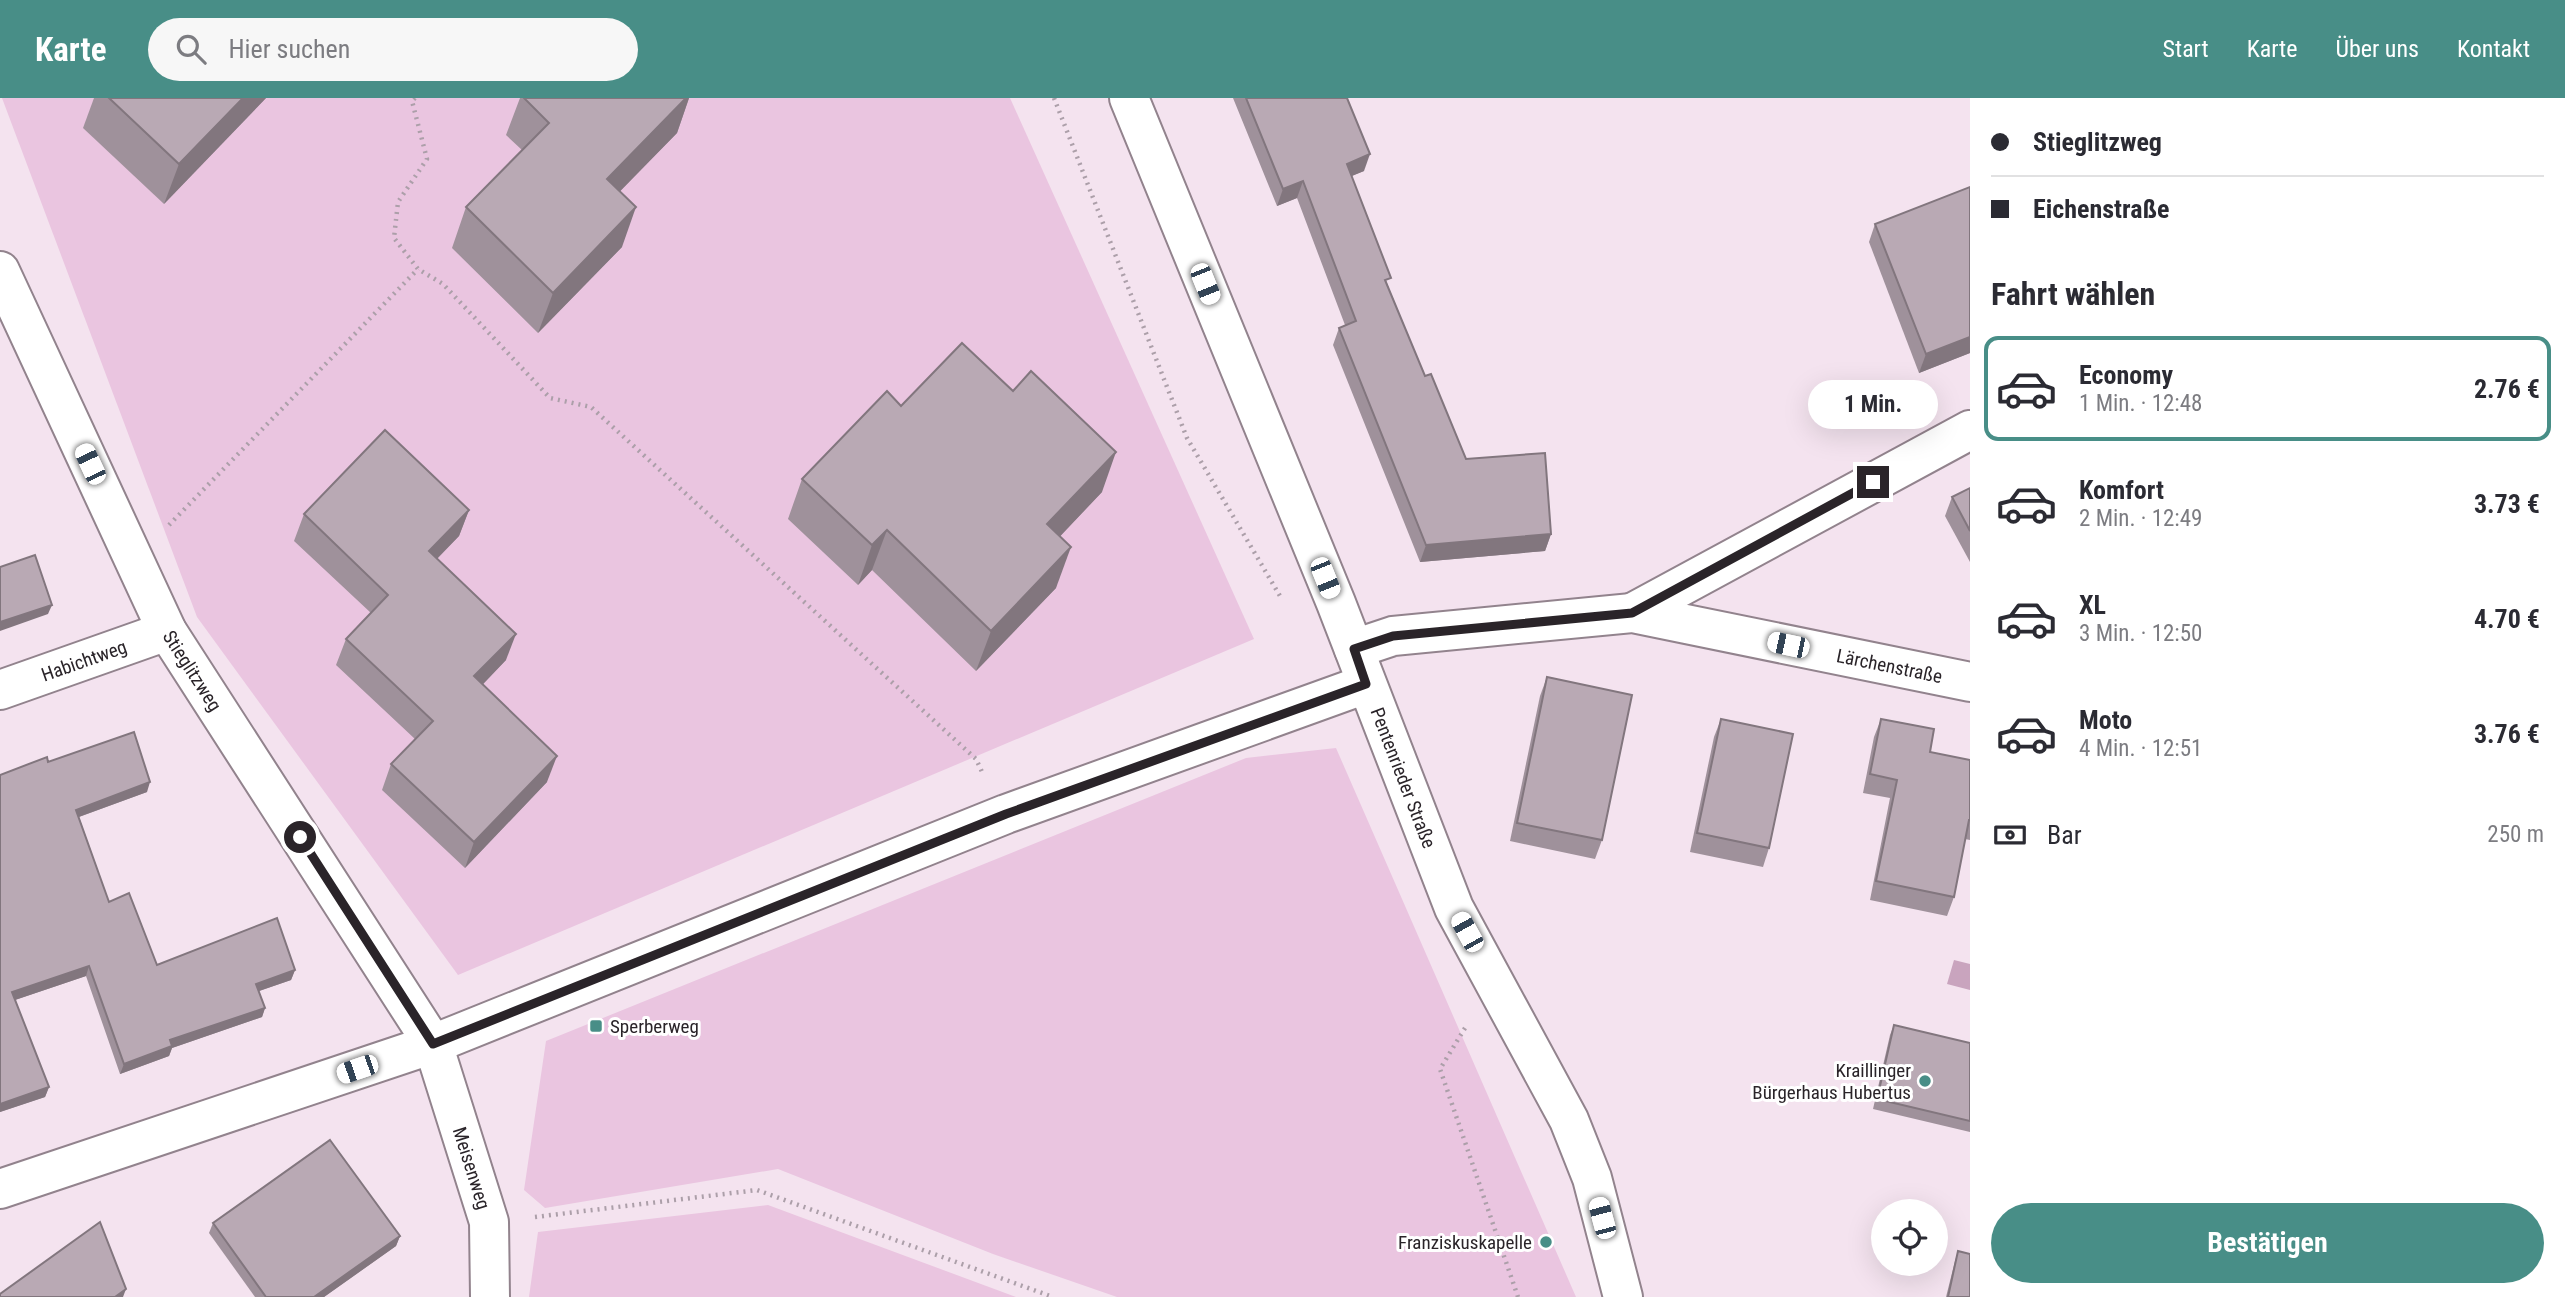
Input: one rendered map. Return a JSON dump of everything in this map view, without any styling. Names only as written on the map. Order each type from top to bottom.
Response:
[{"type":"street","name":"Pentenrieder Straße","points":[[1129,98],[1360,667],[1454,908],[1569,1120],[1592,1178],[1623,1297]]},
{"type":"street","name":"Stieglitzweg","points":[[0,271],[167,631],[433,1044]]},
{"type":"street","points":[[1632,613],[1970,430]]},
{"type":"street","name":"Lärchenstraße","points":[[1360,667],[1393,636],[1632,613],[1970,682]]},
{"type":"street","name":"Habichtweg","points":[[0,690],[167,631]]},
{"type":"street","points":[[0,1189],[433,1044],[1006,814],[1360,667]]},
{"type":"street","name":"Meisenweg","points":[[433,1044],[489,1222],[490,1297]]},
{"type":"path","points":[[415,98],[412,101],[427,159],[398,202],[394,239],[418,269],[443,284],[550,398],[591,407],[975,759],[1006,814]]},
{"type":"path","points":[[1054,98],[1187,439],[1282,599]]},
{"type":"path","points":[[134,561],[418,269]]},
{"type":"path","points":[[1494,981],[1440,1069],[1518,1297]]},
{"type":"path","points":[[489,1222],[757,1190],[1053,1297]]},
{"type":"shaded area","points":[[2,98],[1010,98],[1254,639],[458,975],[197,617]]},
{"type":"shaded area","points":[[1336,748],[1576,1297],[1117,1297],[993,1254],[778,1169],[545,1208],[524,1190],[546,1041],[1246,758]]},
{"type":"shaded area","points":[[1954,960],[1970,964],[1970,990],[1947,984]]},
{"type":"shaded area","points":[[768,1205],[1016,1297],[529,1297],[538,1232]]},
{"type":"building","points":[[109,98],[243,98],[179,164]]},
{"type":"building","points":[[524,98],[686,98],[607,179],[636,207],[553,293],[466,207],[549,123]]},
{"type":"building","points":[[1246,98],[1347,98],[1370,154],[1347,164],[1391,278],[1385,280],[1425,376],[1431,374],[1466,459],[1545,453],[1551,534],[1426,545],[1339,328],[1356,321],[1303,181],[1283,189]]},
{"type":"building","points":[[1970,187],[1970,337],[1926,354],[1875,224]]},
{"type":"building","points":[[962,343],[1013,391],[1031,371],[1116,452],[1047,524],[1071,547],[991,631],[887,530],[872,545],[802,479],[887,391],[901,406]]},
{"type":"building","points":[[385,430],[469,510],[429,551],[516,634],[474,676],[557,756],[474,842],[391,764],[433,721],[346,639],[388,595],[304,514]]},
{"type":"building","points":[[1970,488],[1970,531],[1952,497]]},
{"type":"building","points":[[35,555],[52,605],[0,622],[0,567]]},
{"type":"building","points":[[1547,677],[1632,695],[1602,840],[1517,823]]},
{"type":"building","points":[[1721,719],[1793,734],[1769,848],[1697,833]]},
{"type":"building","points":[[1881,719],[1934,729],[1930,752],[1970,760],[1970,820],[1954,897],[1876,881],[1897,780],[1870,774]]},
{"type":"building","points":[[134,732],[150,782],[76,810],[109,902],[129,893],[157,965],[277,918],[295,970],[256,984],[265,1008],[170,1040],[172,1046],[124,1064],[89,966],[12,992],[49,1087],[0,1104],[0,775],[47,757],[48,762]]},
{"type":"building","name":"Kraillinger Bürgerhaus Hubertus","points":[[1894,1025],[1970,1043],[1970,1121],[1877,1099]]},
{"type":"building","points":[[330,1140],[400,1236],[314,1297],[266,1297],[213,1223]]},
{"type":"building","points":[[100,1222],[126,1289],[115,1297],[0,1297],[0,1294]]},
{"type":"building","points":[[1958,1251],[1970,1254],[1970,1297],[1948,1297]]},
{"type":"place","name":"Sperberweg","points":[[596,1026]]},
{"type":"place","name":"Kraillinger Bürgerhaus Hubertus","points":[[1925,1081]]},
{"type":"place","name":"Franziskuskapelle","points":[[1546,1242]]},
{"type":"route","points":[[300,837],[433,1044],[1006,814],[1366,684],[1354,649],[1393,636],[1473,626],[1632,613],[1873,482]]}]
